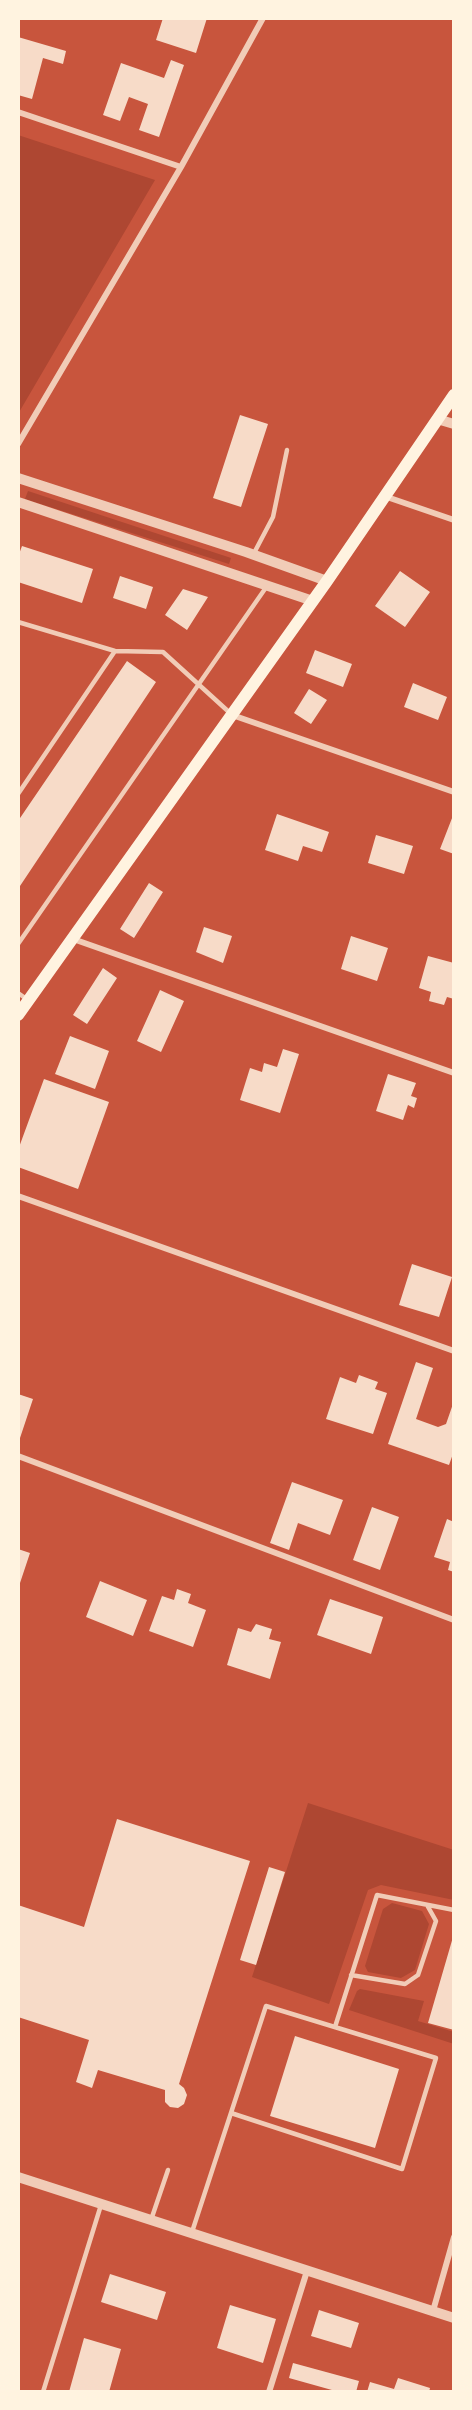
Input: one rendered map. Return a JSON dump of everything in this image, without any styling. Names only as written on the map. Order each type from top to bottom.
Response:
[{"type":"main road","points":[[18,1015],[23,997],[72,939],[313,601],[454,395]]},
{"type":"street","points":[[18,444],[180,167],[263,18]]},
{"type":"street","points":[[18,112],[180,167]]},
{"type":"street","points":[[438,419],[454,424]]},
{"type":"street","points":[[18,478],[327,581]]},
{"type":"street","points":[[384,496],[454,520]]},
{"type":"street","points":[[18,502],[269,584],[313,601]]},
{"type":"street","points":[[232,715],[454,792]]},
{"type":"street","points":[[72,939],[454,1073]]},
{"type":"street","points":[[18,1196],[454,1351]]},
{"type":"street","points":[[18,1456],[454,1620]]},
{"type":"street","points":[[18,2177],[454,2318]]},
{"type":"street","points":[[433,2311],[454,2237]]},
{"type":"street","points":[[269,2392],[307,2271]]},
{"type":"lane","points":[[253,555],[273,517],[287,450]]},
{"type":"lane","points":[[18,944],[269,584]]},
{"type":"lane","points":[[18,622],[115,651],[163,652],[232,715]]},
{"type":"lane","points":[[18,794],[115,651]]},
{"type":"lane","points":[[334,2027],[377,1895],[454,1910]]},
{"type":"lane","points":[[351,1975],[405,1984],[418,1975],[436,1921],[427,1905]]},
{"type":"lane","points":[[192,2234],[231,2113],[266,2006],[436,2058],[402,2169],[231,2113]]},
{"type":"lane","points":[[151,2220],[168,2170]]},
{"type":"lane","points":[[43,2392],[101,2204]]},
{"type":"shaded area","points":[[18,135],[155,180],[18,414]]},
{"type":"shaded area","points":[[28,491],[231,558],[229,564],[25,499]]},
{"type":"shaded area","points":[[308,1803],[454,1850],[454,1900],[381,1885],[368,1890],[329,2004],[252,1977]]},
{"type":"shaded area","points":[[392,1903],[422,1911],[429,1924],[415,1970],[401,1978],[368,1972],[365,1966],[383,1909]]},
{"type":"shaded area","points":[[360,1989],[424,2001],[418,2021],[454,2032],[454,2044],[349,2010]]},
{"type":"building","points":[[163,18],[207,18],[196,53],[156,40]]},
{"type":"building","points":[[18,37],[66,51],[63,64],[43,58],[32,99],[18,95]]},
{"type":"building","points":[[171,60],[184,65],[159,137],[139,130],[148,104],[129,97],[120,121],[103,115],[121,63],[164,78]]},
{"type":"building","points":[[240,415],[268,424],[241,507],[213,498]]},
{"type":"building","points":[[22,546],[93,569],[82,603],[18,582],[18,557]]},
{"type":"building","points":[[400,571],[430,592],[405,627],[375,606]]},
{"type":"building","points":[[120,576],[153,587],[146,609],[113,598]]},
{"type":"building","points":[[183,589],[208,597],[187,630],[165,615]]},
{"type":"building","points":[[315,650],[352,664],[343,687],[306,673]]},
{"type":"building","points":[[127,661],[156,682],[18,889],[18,821]]},
{"type":"building","points":[[413,683],[447,697],[438,720],[404,707]]},
{"type":"building","points":[[309,689],[327,700],[311,724],[294,713]]},
{"type":"building","points":[[454,813],[454,854],[440,849]]},
{"type":"building","points":[[277,814],[329,832],[322,852],[303,846],[298,861],[265,850]]},
{"type":"building","points":[[376,835],[413,846],[404,874],[368,863]]},
{"type":"building","points":[[149,883],[163,892],[134,938],[120,929]]},
{"type":"building","points":[[204,927],[232,936],[223,963],[196,952]]},
{"type":"building","points":[[351,936],[388,948],[377,981],[341,969]]},
{"type":"building","points":[[428,956],[454,963],[454,999],[447,997],[444,1005],[429,1001],[431,992],[419,988]]},
{"type":"building","points":[[103,968],[117,978],[87,1024],[73,1015]]},
{"type":"building","points":[[160,990],[184,1001],[161,1052],[137,1041]]},
{"type":"building","points":[[70,1036],[109,1051],[95,1089],[55,1074]]},
{"type":"building","points":[[283,1049],[299,1054],[280,1113],[240,1100],[250,1068],[262,1072],[264,1063],[277,1067]]},
{"type":"building","points":[[388,1074],[416,1083],[411,1096],[417,1098],[414,1108],[408,1105],[403,1120],[376,1111]]},
{"type":"building","points":[[44,1079],[109,1102],[78,1189],[18,1167],[18,1150]]},
{"type":"building","points":[[412,1264],[452,1277],[439,1317],[399,1305]]},
{"type":"building","points":[[416,1362],[433,1368],[416,1419],[438,1427],[446,1424],[454,1401],[454,1451],[449,1465],[388,1444]]},
{"type":"building","points":[[359,1375],[378,1382],[375,1389],[387,1393],[373,1434],[326,1419],[340,1377],[356,1383]]},
{"type":"building","points":[[18,1394],[33,1399],[20,1438],[18,1437]]},
{"type":"building","points":[[292,1482],[343,1500],[330,1535],[298,1523],[289,1550],[270,1543]]},
{"type":"building","points":[[372,1507],[399,1517],[380,1570],[353,1560]]},
{"type":"building","points":[[447,1519],[454,1522],[454,1572],[448,1570],[450,1562],[434,1557]]},
{"type":"building","points":[[18,1549],[30,1553],[18,1589]]},
{"type":"building","points":[[100,1581],[147,1600],[133,1636],[86,1617]]},
{"type":"building","points":[[177,1589],[191,1594],[188,1603],[206,1610],[193,1647],[149,1631],[162,1596],[174,1600]]},
{"type":"building","points":[[330,1599],[383,1617],[371,1654],[317,1635]]},
{"type":"building","points":[[256,1624],[272,1629],[269,1639],[281,1642],[270,1679],[227,1665],[238,1628],[251,1632]]},
{"type":"building","points":[[117,1819],[250,1861],[179,2084],[187,2095],[184,2104],[178,2108],[170,2107],[165,2102],[165,2090],[98,2070],[92,2088],[76,2082],[89,2040],[18,2017],[18,1905],[84,1927]]},
{"type":"building","points":[[269,1867],[285,1872],[256,1965],[240,1960]]},
{"type":"building","points":[[454,1937],[454,2030],[428,2023]]},
{"type":"building","points":[[295,2036],[399,2069],[375,2148],[270,2116]]},
{"type":"building","points":[[110,2274],[166,2292],[157,2320],[101,2302]]},
{"type":"building","points":[[230,2305],[276,2319],[263,2363],[217,2348]]},
{"type":"building","points":[[319,2310],[359,2323],[351,2348],[311,2336]]},
{"type":"building","points":[[84,2338],[121,2349],[109,2392],[69,2392]]},
{"type":"building","points":[[293,2363],[359,2381],[356,2392],[339,2392],[289,2378]]},
{"type":"building","points":[[398,2378],[430,2388],[429,2392],[367,2392],[370,2382],[394,2389]]}]
